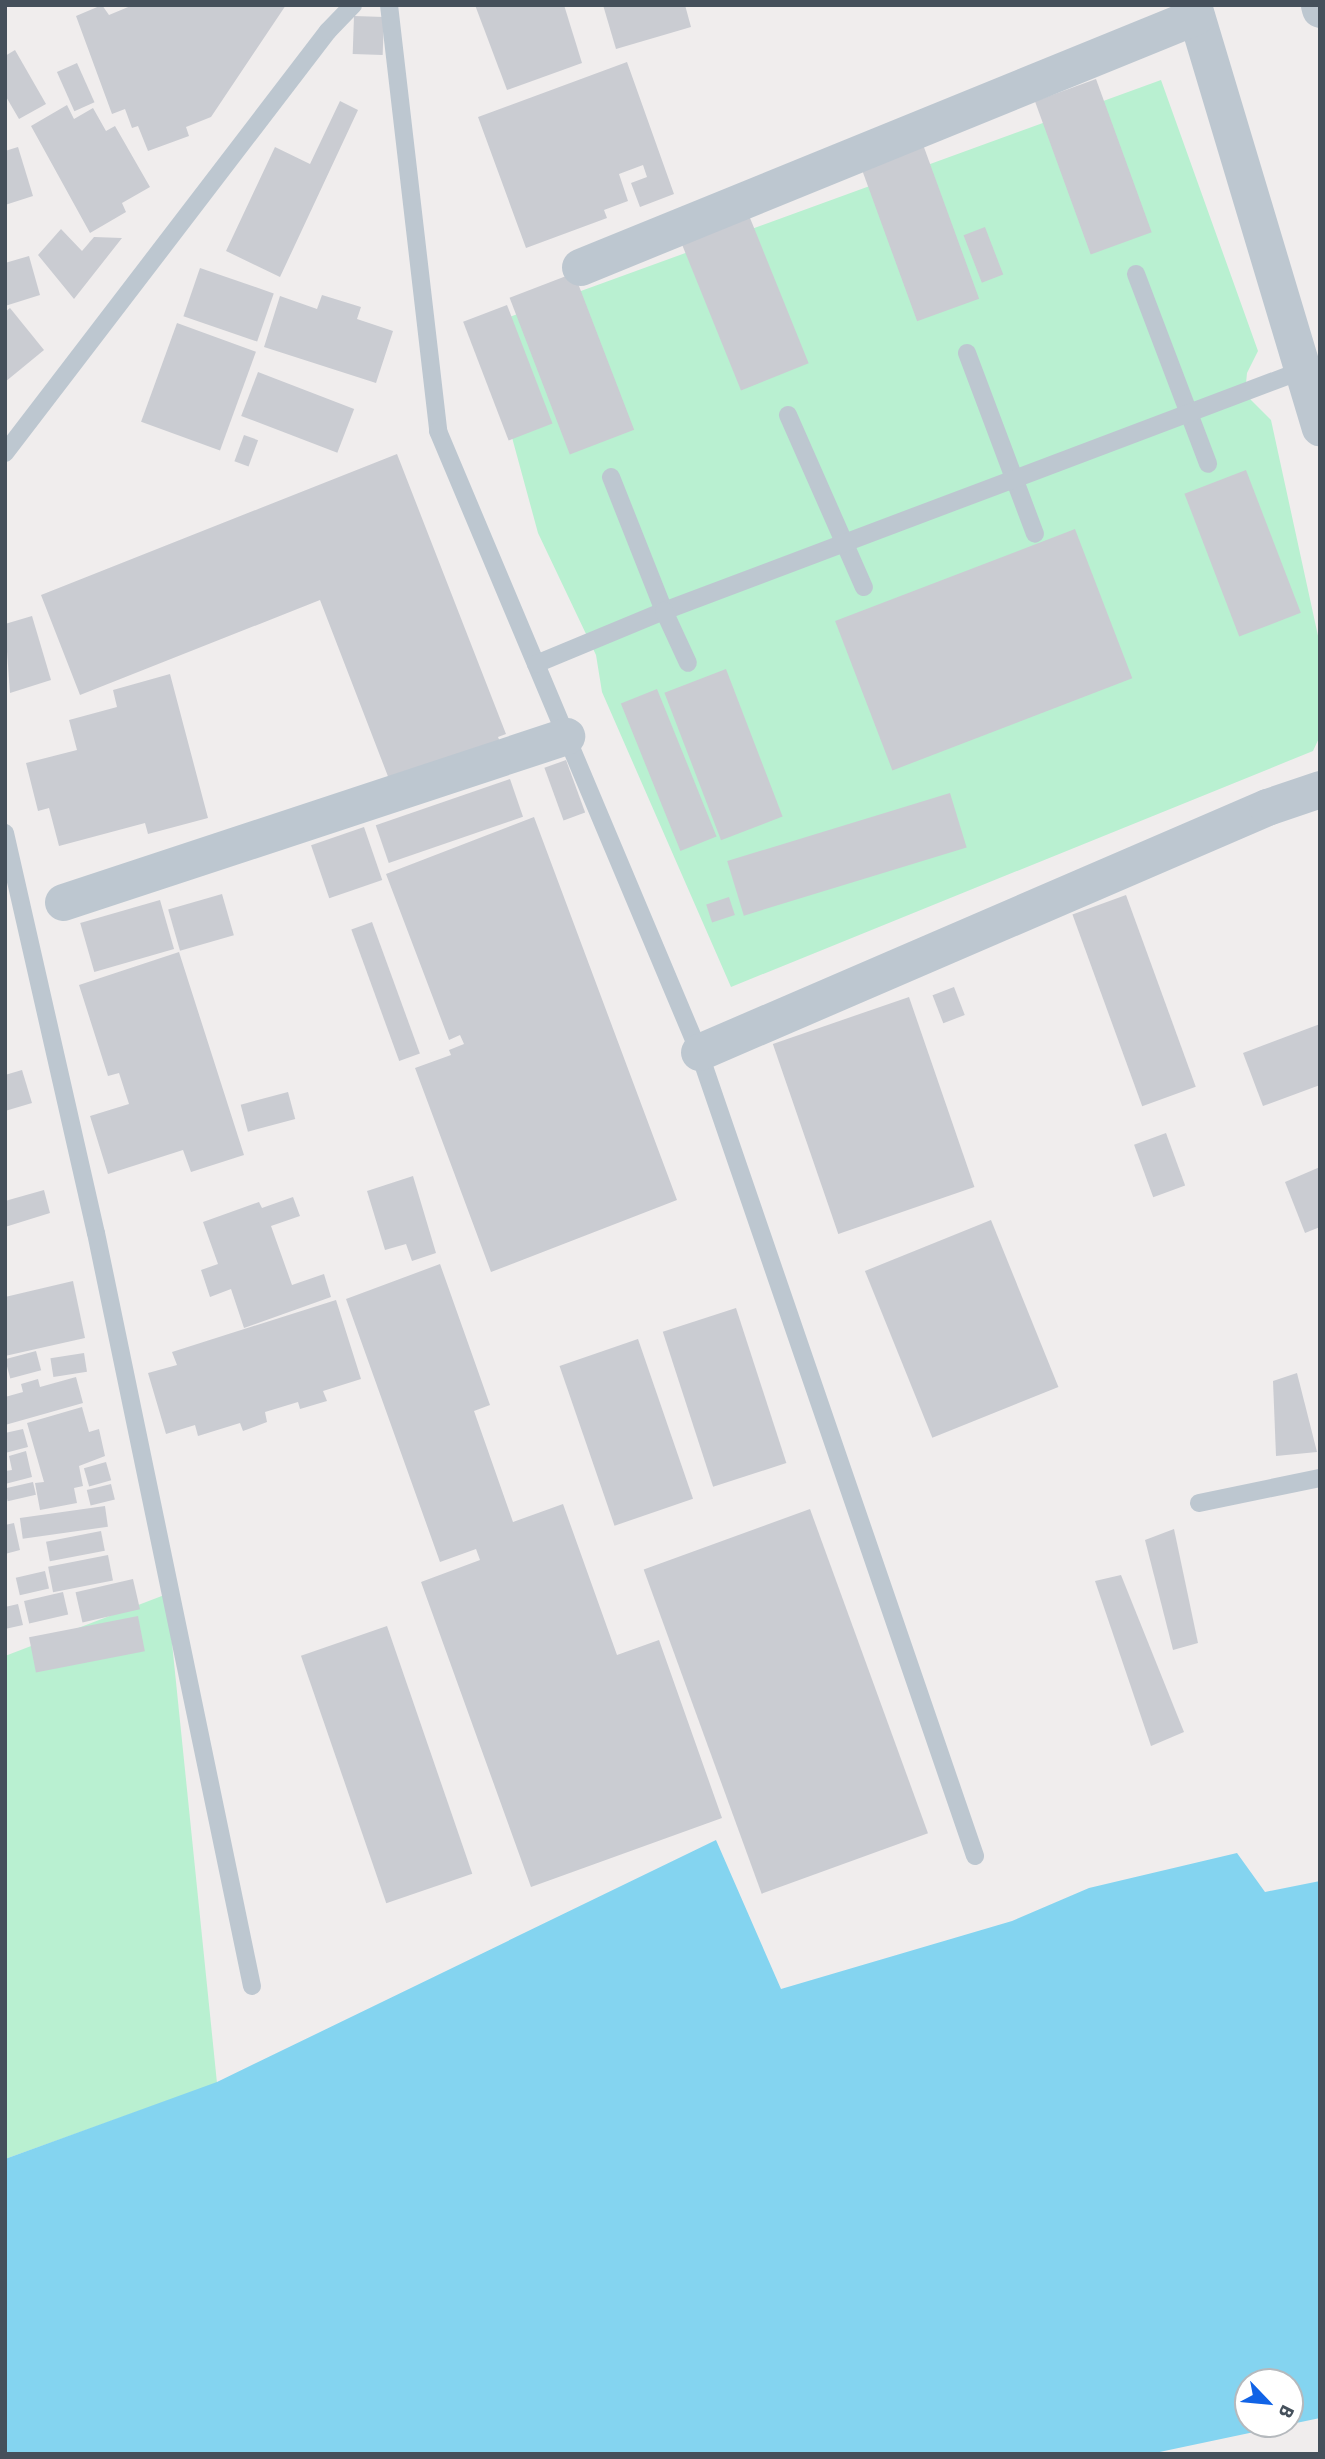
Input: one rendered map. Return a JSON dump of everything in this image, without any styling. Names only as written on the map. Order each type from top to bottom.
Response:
[{"type":"street","points":[[580,267],[1195,11],[1320,426]]},
{"type":"street","points":[[63,902],[566,736]]},
{"type":"street","points":[[699,1052],[1267,807],[1320,789]]},
{"type":"lane","points":[[5,453],[319,42],[353,5]]},
{"type":"lane","points":[[389,5],[438,431],[699,1052],[975,1856]]},
{"type":"lane","points":[[1136,274],[1208,464]]},
{"type":"lane","points":[[967,353],[1035,534]]},
{"type":"lane","points":[[536,664],[664,611],[1303,370]]},
{"type":"lane","points":[[788,415],[864,587]]},
{"type":"lane","points":[[611,477],[664,611],[688,663]]},
{"type":"lane","points":[[5,833],[99,1246],[252,1986]]},
{"type":"lane","points":[[1199,1503],[1320,1478]]},
{"type":"green space","points":[[1161,80],[1258,351],[1247,373],[1245,394],[1271,420],[1320,645],[1320,736],[1313,751],[731,987],[602,692],[596,655],[538,533],[482,327]]},
{"type":"green space","points":[[167,1594],[217,2083],[5,2159],[5,1656]]},
{"type":"water","points":[[716,1840],[781,1989],[1012,1921],[1089,1888],[1237,1853],[1265,1892],[1320,1881],[1320,2418],[1304,2421],[1304,2368],[1234,2368],[1234,2436],[1150,2454],[5,2454],[5,2159],[217,2082]]},
{"type":"building","points":[[102,5],[109,15],[133,5],[286,5],[211,117],[186,127],[189,136],[148,151],[138,126],[132,128],[125,109],[112,114],[76,16]]},
{"type":"building","points":[[475,5],[564,5],[582,63],[507,90]]},
{"type":"building","points":[[603,5],[685,5],[691,27],[616,49]]},
{"type":"building","points":[[354,16],[384,17],[383,55],[353,54]]},
{"type":"building","points":[[15,50],[46,104],[19,119],[5,95],[5,56]]},
{"type":"building","points":[[627,62],[674,194],[640,207],[631,183],[647,177],[643,165],[619,174],[628,201],[604,210],[607,218],[526,248],[478,117]]},
{"type":"building","points":[[77,63],[94,102],[74,111],[57,72]]},
{"type":"building","points":[[1096,79],[1152,232],[1091,254],[1035,101]]},
{"type":"building","points":[[340,101],[358,110],[280,277],[226,251],[275,147],[310,164]]},
{"type":"building","points":[[67,105],[74,119],[93,108],[106,131],[115,126],[150,187],[122,203],[126,212],[90,233],[31,126]]},
{"type":"building","points":[[921,139],[979,299],[917,321],[859,162]]},
{"type":"building","points":[[18,147],[33,196],[5,205],[5,151]]},
{"type":"building","points":[[748,213],[809,363],[741,391],[680,240]]},
{"type":"building","points":[[985,227],[1003,275],[982,283],[964,235]]},
{"type":"building","points":[[61,229],[82,251],[94,237],[122,238],[74,299],[38,255]]},
{"type":"building","points":[[29,256],[40,295],[5,306],[5,263]]},
{"type":"building","points":[[200,268],[274,293],[257,342],[183,316]]},
{"type":"building","points":[[574,273],[634,430],[570,455],[510,298]]},
{"type":"building","points":[[322,295],[361,307],[357,319],[393,331],[376,383],[264,347],[280,296],[317,309]]},
{"type":"building","points":[[507,305],[553,424],[509,440],[463,322]]},
{"type":"building","points":[[10,308],[44,350],[5,382],[5,312]]},
{"type":"building","points":[[177,323],[256,352],[220,450],[141,422]]},
{"type":"building","points":[[258,372],[354,409],[337,453],[241,416]]},
{"type":"building","points":[[244,435],[258,440],[249,466],[234,461]]},
{"type":"building","points":[[397,454],[506,734],[498,737],[504,752],[389,779],[320,600],[80,695],[41,595]]},
{"type":"building","points":[[1246,470],[1301,613],[1239,636],[1184,494]]},
{"type":"building","points":[[1075,529],[1132,678],[892,770],[835,621]]},
{"type":"building","points":[[32,616],[51,680],[10,693],[5,624]]},
{"type":"building","points":[[726,669],[783,817],[721,840],[664,693]]},
{"type":"building","points":[[170,674],[208,818],[148,834],[145,823],[59,846],[49,808],[38,811],[26,763],[77,750],[69,720],[117,707],[113,690]]},
{"type":"building","points":[[657,689],[717,836],[680,851],[621,704]]},
{"type":"building","points":[[566,760],[585,813],[564,820],[544,768]]},
{"type":"building","points":[[510,779],[523,817],[389,863],[376,825]]},
{"type":"building","points":[[950,793],[967,848],[744,916],[727,861]]},
{"type":"building","points":[[534,817],[677,1200],[491,1272],[415,1068],[451,1055],[449,1050],[464,1044],[460,1035],[449,1040],[386,874]]},
{"type":"building","points":[[364,827],[382,880],[329,898],[311,845]]},
{"type":"building","points":[[222,894],[234,935],[180,951],[168,909]]},
{"type":"building","points":[[1126,895],[1196,1087],[1142,1106],[1072,914]]},
{"type":"building","points":[[729,897],[735,915],[712,922],[706,904]]},
{"type":"building","points":[[160,900],[174,949],[94,972],[80,923]]},
{"type":"building","points":[[372,922],[420,1054],[399,1061],[351,930]]},
{"type":"building","points":[[179,952],[244,1155],[191,1172],[183,1150],[108,1174],[90,1116],[129,1104],[119,1073],[108,1076],[79,985]]},
{"type":"building","points":[[954,987],[965,1015],[943,1023],[933,995]]},
{"type":"building","points":[[909,997],[974,1187],[838,1234],[773,1044]]},
{"type":"building","points":[[1320,1024],[1320,1085],[1263,1106],[1243,1053]]},
{"type":"building","points":[[22,1070],[32,1103],[5,1111],[5,1075]]},
{"type":"building","points":[[288,1092],[295,1119],[248,1132],[241,1105]]},
{"type":"building","points":[[1166,1133],[1185,1186],[1153,1197],[1134,1145]]},
{"type":"building","points":[[1320,1167],[1320,1227],[1305,1233],[1285,1182]]},
{"type":"building","points":[[413,1176],[436,1253],[412,1261],[406,1244],[385,1250],[367,1191]]},
{"type":"building","points":[[44,1190],[50,1213],[5,1227],[5,1201]]},
{"type":"building","points":[[293,1197],[300,1216],[271,1226],[292,1285],[324,1274],[331,1297],[244,1328],[231,1289],[210,1297],[201,1270],[218,1264],[203,1222],[259,1202],[262,1208]]},
{"type":"building","points":[[991,1220],[1058,1387],[932,1438],[865,1271]]},
{"type":"building","points":[[440,1264],[490,1405],[474,1411],[513,1522],[563,1504],[617,1655],[659,1640],[722,1818],[531,1887],[421,1582],[480,1560],[476,1549],[440,1562],[346,1299]]},
{"type":"building","points":[[73,1281],[85,1338],[5,1356],[5,1297]]},
{"type":"building","points":[[336,1300],[361,1379],[323,1391],[327,1401],[300,1409],[298,1402],[265,1412],[267,1422],[243,1431],[240,1423],[198,1436],[195,1425],[166,1434],[148,1373],[177,1365],[172,1352]]},
{"type":"building","points":[[736,1308],[786,1463],[713,1487],[663,1332]]},
{"type":"building","points":[[638,1339],[693,1499],[615,1526],[560,1366]]},
{"type":"building","points":[[36,1351],[41,1370],[10,1379],[5,1359]]},
{"type":"building","points":[[84,1353],[87,1372],[53,1377],[50,1358]]},
{"type":"building","points":[[1297,1373],[1317,1452],[1276,1456],[1273,1381]]},
{"type":"building","points":[[76,1377],[83,1403],[5,1425],[5,1397],[23,1392],[21,1384],[38,1379],[40,1387]]},
{"type":"building","points":[[82,1407],[89,1432],[99,1429],[105,1456],[79,1466],[83,1486],[74,1488],[77,1503],[40,1510],[35,1483],[44,1482],[27,1423]]},
{"type":"building","points":[[23,1429],[28,1447],[5,1453],[5,1433]]},
{"type":"building","points":[[26,1451],[32,1477],[5,1484],[5,1471],[12,1470],[9,1456]]},
{"type":"building","points":[[106,1462],[111,1480],[89,1487],[84,1468]]},
{"type":"building","points":[[33,1482],[36,1495],[8,1501],[5,1488]]},
{"type":"building","points":[[111,1484],[115,1500],[91,1506],[87,1490]]},
{"type":"building","points":[[105,1506],[108,1527],[23,1539],[20,1518]]},
{"type":"building","points":[[810,1509],[928,1833],[762,1894],[644,1570]]},
{"type":"building","points":[[14,1523],[20,1550],[5,1554],[5,1525]]},
{"type":"building","points":[[1174,1529],[1198,1643],[1173,1650],[1145,1540]]},
{"type":"building","points":[[101,1531],[105,1551],[50,1561],[46,1542]]},
{"type":"building","points":[[108,1555],[113,1581],[53,1592],[48,1567]]},
{"type":"building","points":[[45,1571],[49,1589],[20,1595],[16,1578]]},
{"type":"building","points":[[1121,1575],[1184,1732],[1151,1746],[1095,1581]]},
{"type":"building","points":[[133,1579],[140,1609],[82,1622],[76,1592]]},
{"type":"building","points":[[63,1592],[68,1614],[29,1623],[24,1601]]},
{"type":"building","points":[[18,1604],[23,1625],[5,1629],[5,1607]]},
{"type":"building","points":[[138,1616],[145,1651],[36,1673],[29,1637]]},
{"type":"building","points":[[387,1626],[472,1874],[386,1903],[301,1656]]}]
